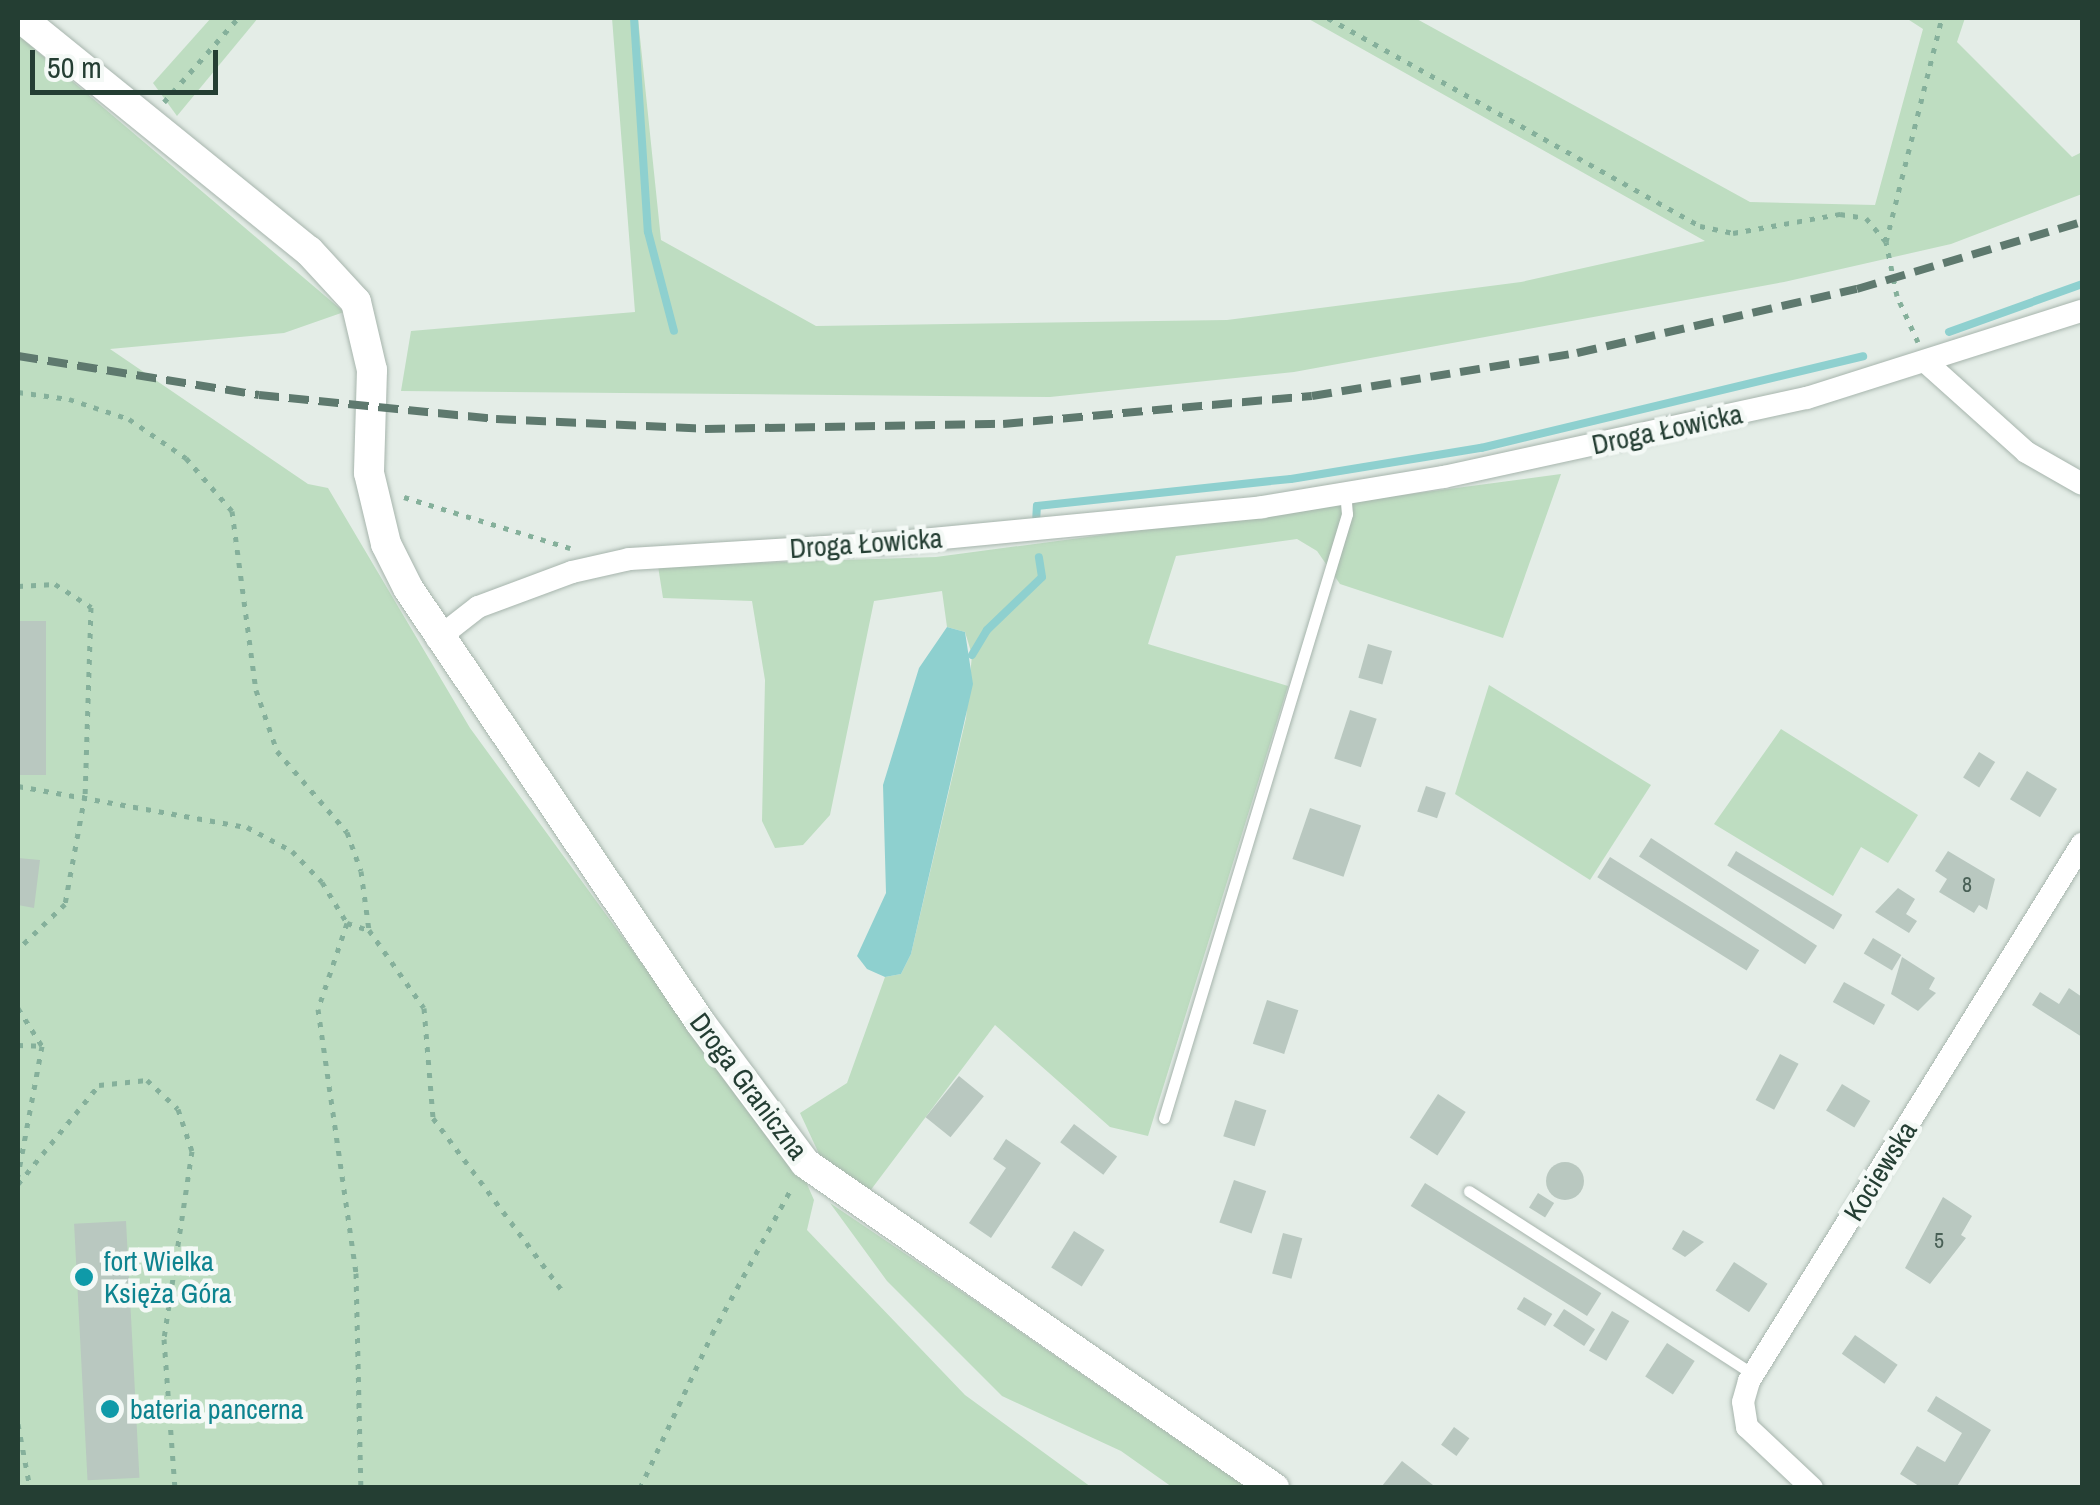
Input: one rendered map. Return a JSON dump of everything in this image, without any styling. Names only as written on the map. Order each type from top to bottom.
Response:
[{"type":"street","points":[[21,18],[309,252],[356,302],[372,370],[369,473],[386,544],[438,638]]},
{"type":"street","name":"Droga Łowicka","points":[[438,638],[478,607],[572,572],[630,559],[891,543],[1345,493],[1807,398],[1928,364],[2082,311]]},
{"type":"street","points":[[1928,364],[2026,452],[2082,484]]},
{"type":"street","name":"Droga Graniczna","points":[[438,638],[700,1022],[806,1163],[1274,1488]]},
{"type":"street","name":"Kociewska","points":[[1812,1488],[1747,1426],[1742,1402],[1753,1374],[2082,844]]},
{"type":"lane","points":[[1164,1118],[1341,533],[1345,493]]},
{"type":"lane","points":[[1469,1191],[1753,1374]]},
{"type":"path","points":[[148,120],[238,18]]},
{"type":"path","points":[[1328,18],[1700,226],[1733,233],[1840,214],[1866,218],[1886,242]]},
{"type":"path","points":[[1928,364],[1897,296],[1886,242],[1942,18]]},
{"type":"path","points":[[18,392],[70,399],[129,419],[220,490],[232,510],[266,722],[276,751],[347,832],[361,870],[369,930],[424,1008],[433,1118],[561,1289]]},
{"type":"path","points":[[369,473],[409,500],[574,548]]},
{"type":"path","points":[[18,586],[56,584],[91,607],[85,795],[66,904],[18,950]]},
{"type":"path","points":[[18,786],[247,826],[292,851],[347,923],[369,930]]},
{"type":"path","points":[[347,923],[318,1010],[356,1273],[361,1488]]},
{"type":"path","points":[[18,1008],[42,1046],[18,1176]]},
{"type":"path","points":[[18,1045],[42,1046]]},
{"type":"path","points":[[18,1184],[99,1085],[147,1080],[178,1109],[192,1151],[164,1339],[174,1488]]},
{"type":"path","points":[[640,1488],[712,1334],[806,1163]]},
{"type":"path","points":[[18,1424],[30,1488]]},
{"type":"green space","points":[[211,18],[258,18],[177,116],[153,83]]},
{"type":"green space","points":[[612,18],[638,18],[661,240],[816,326],[1227,320],[1521,282],[1705,241],[1307,18],[1415,18],[1750,202],[1875,205],[1923,29],[1906,18],[1965,18],[1957,42],[2072,157],[2082,152],[2082,194],[1951,244],[1784,282],[1294,372],[1050,397],[401,391],[411,331],[635,312]]},
{"type":"green space","points":[[18,35],[344,312],[284,333],[110,349],[308,484],[328,488],[470,728],[659,987],[783,1130],[814,1200],[807,1230],[965,1395],[1091,1487],[18,1487]]},
{"type":"green space","points":[[1561,474],[1503,638],[1340,584],[1317,551],[1297,539],[1176,556],[1148,644],[1288,686],[1148,1136],[1110,1127],[995,1025],[870,1191],[820,1156],[800,1113],[847,1083],[885,977],[901,974],[911,954],[966,718],[972,655],[965,632],[947,627],[942,591],[874,601],[830,815],[803,845],[775,848],[762,821],[765,680],[752,601],[663,598],[658,566],[936,557]]},
{"type":"green space","points":[[1489,685],[1651,785],[1590,880],[1455,794]]},
{"type":"green space","points":[[1781,729],[1918,815],[1888,863],[1861,847],[1833,896],[1714,824]]},
{"type":"green space","points":[[830,1203],[1246,1487],[1172,1487],[1121,1451],[1002,1396],[887,1281]]},
{"type":"water","points":[[947,627],[965,632],[973,684],[911,954],[901,974],[885,977],[867,969],[857,956],[886,893],[883,785],[919,668]]},
{"type":"building","points":[[18,621],[46,621],[46,775],[18,775]]},
{"type":"building","points":[[1368,644],[1392,651],[1382,685],[1358,678]]},
{"type":"building","points":[[1350,710],[1377,719],[1361,767],[1334,759]]},
{"type":"building","points":[[1979,752],[1995,762],[1979,788],[1963,777]]},
{"type":"building","points":[[2027,771],[2057,789],[2040,817],[2010,799]]},
{"type":"building","points":[[1426,786],[1446,793],[1437,818],[1417,812]]},
{"type":"building","points":[[1310,808],[1361,826],[1343,877],[1292,859]]},
{"type":"building","points":[[1651,838],[1817,946],[1805,964],[1639,856]]},
{"type":"building","points":[[1736,851],[1842,915],[1834,929],[1727,866]]},
{"type":"building","points":[[1948,851],[1995,879],[1987,910],[1979,905],[1974,913],[1939,892],[1947,879],[1935,871]]},
{"type":"building","points":[[1610,857],[1759,950],[1747,971],[1597,877]]},
{"type":"building","points":[[18,858],[40,860],[34,908],[18,905]]},
{"type":"building","points":[[1898,888],[1915,899],[1906,914],[1917,921],[1909,933],[1875,912]]},
{"type":"building","points":[[1873,938],[1901,955],[1892,970],[1864,953]]},
{"type":"building","points":[[1902,957],[1935,978],[1929,989],[1936,993],[1918,1011],[1891,994]]},
{"type":"building","points":[[1844,982],[1885,1005],[1874,1025],[1833,1002]]},
{"type":"building","points":[[2069,988],[2082,997],[2082,1037],[2032,1005],[2040,992],[2059,1004]]},
{"type":"building","points":[[1267,1000],[1298,1010],[1284,1054],[1253,1044]]},
{"type":"building","points":[[1780,1054],[1799,1064],[1774,1110],[1756,1100]]},
{"type":"building","points":[[959,1076],[984,1096],[951,1137],[926,1117]]},
{"type":"building","points":[[1842,1084],[1870,1101],[1854,1128],[1826,1111]]},
{"type":"building","points":[[1438,1094],[1466,1112],[1437,1156],[1410,1138]]},
{"type":"building","points":[[1235,1100],[1266,1110],[1255,1146],[1223,1136]]},
{"type":"building","points":[[1074,1124],[1117,1156],[1103,1175],[1060,1142]]},
{"type":"building","points":[[1006,1139],[1041,1163],[991,1238],[969,1223],[1006,1168],[993,1159]]},
{"type":"building","points":[[1565,1162],[1578,1168],[1584,1181],[1578,1194],[1565,1200],[1552,1194],[1546,1181],[1552,1168]]},
{"type":"building","points":[[1234,1180],[1266,1191],[1251,1234],[1219,1223]]},
{"type":"building","points":[[1425,1183],[1601,1293],[1587,1316],[1411,1206]]},
{"type":"building","points":[[1538,1193],[1554,1203],[1545,1217],[1529,1207]]},
{"type":"building","points":[[1943,1197],[1972,1216],[1961,1235],[1966,1238],[1930,1284],[1905,1268]]},
{"type":"building","name":"bateria pancerna","points":[[126,1221],[139,1478],[88,1480],[74,1224]]},
{"type":"building","points":[[1683,1230],[1704,1242],[1685,1257],[1672,1249]]},
{"type":"building","points":[[1074,1231],[1105,1250],[1082,1287],[1051,1267]]},
{"type":"building","points":[[1283,1233],[1302,1238],[1291,1279],[1272,1274]]},
{"type":"building","points":[[1734,1262],[1768,1284],[1749,1312],[1715,1291]]},
{"type":"building","points":[[1524,1297],[1552,1314],[1545,1326],[1517,1309]]},
{"type":"building","points":[[1564,1309],[1595,1329],[1584,1346],[1553,1326]]},
{"type":"building","points":[[1612,1311],[1629,1321],[1606,1361],[1589,1351]]},
{"type":"building","points":[[1855,1335],[1898,1365],[1884,1384],[1842,1354]]},
{"type":"building","points":[[1667,1343],[1695,1361],[1673,1395],[1645,1377]]},
{"type":"building","points":[[1936,1396],[1991,1430],[1956,1488],[1922,1488],[1900,1474],[1917,1446],[1945,1462],[1962,1433],[1927,1411]]},
{"type":"building","points":[[1454,1427],[1469,1438],[1456,1456],[1441,1445]]},
{"type":"building","points":[[1402,1461],[1433,1485],[1431,1488],[1382,1486]]},
{"type":"waterway","points":[[634,18],[648,232],[674,331]]},
{"type":"waterway","points":[[1949,332],[2082,284]]},
{"type":"waterway","points":[[1036,523],[1037,506],[1291,479],[1481,448],[1863,356]]},
{"type":"waterway","points":[[972,655],[987,630],[1042,577],[1039,557]]},
{"type":"railway","points":[[18,356],[259,395],[496,419],[705,429],[1003,424],[1312,396],[1577,353],[1857,289],[2082,222]]},
{"type":"place","name":"fort Wielka Księża Góra","points":[[84,1277]]},
{"type":"place","name":"bateria pancerna","points":[[110,1409]]}]
